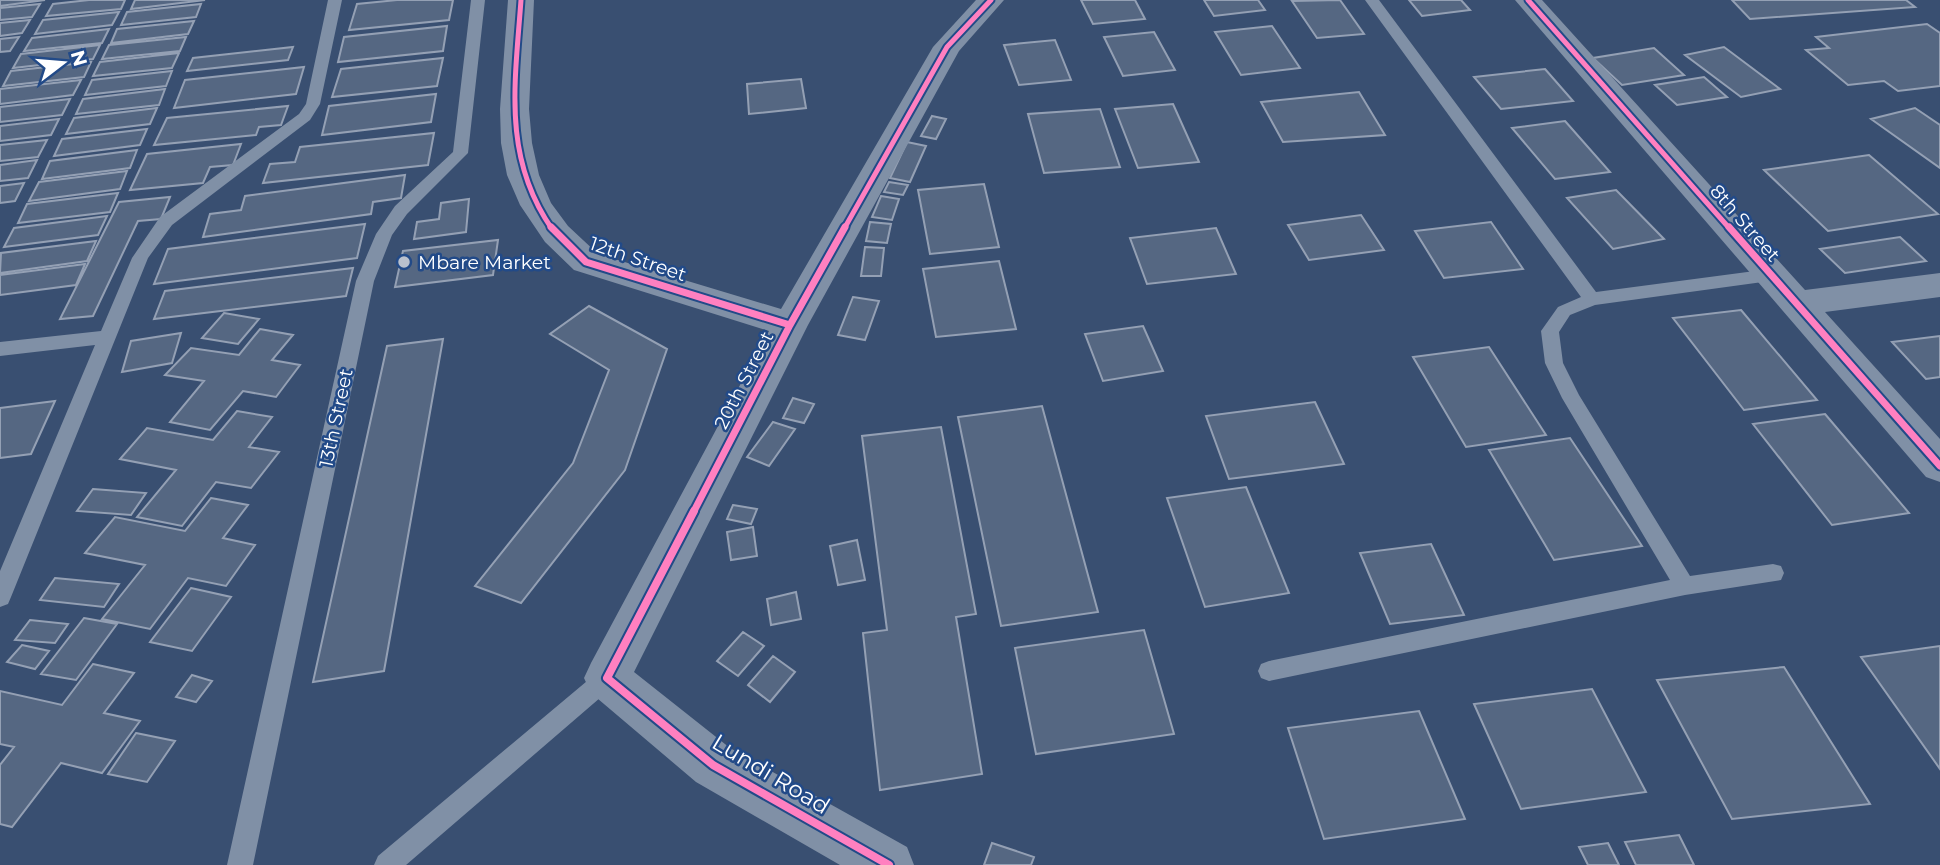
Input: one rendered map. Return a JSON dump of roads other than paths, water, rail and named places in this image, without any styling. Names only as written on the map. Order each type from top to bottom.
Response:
[{"type":"street","name":"12th Street","points":[[521,0],[514,125],[521,175],[538,213],[561,243],[586,262],[790,325]]},
{"type":"street","name":"20th Street","points":[[607,678],[790,325],[947,47],[990,0]]},
{"type":"street","name":"8th Street","points":[[1528,0],[1940,466]]},
{"type":"street","points":[[1795,304],[1940,285]]},
{"type":"street","name":"Lundi Road","points":[[607,678],[713,765],[889,865]]},
{"type":"lane","points":[[0,597],[107,337],[153,236],[166,221],[305,117],[313,104],[335,0]]},
{"type":"lane","name":"13th Street","points":[[240,865],[365,281],[384,234],[401,210],[460,153],[478,0]]},
{"type":"lane","points":[[1373,0],[1592,299]]},
{"type":"lane","points":[[1685,586],[1571,398],[1554,363],[1550,331],[1564,311],[1592,299],[1770,275]]},
{"type":"lane","points":[[0,349],[107,337]]},
{"type":"lane","points":[[1269,671],[1685,586],[1773,573]]},
{"type":"lane","points":[[387,865],[607,678]]},
{"type":"place","name":"Mbare Market","points":[[404,262]]}]
